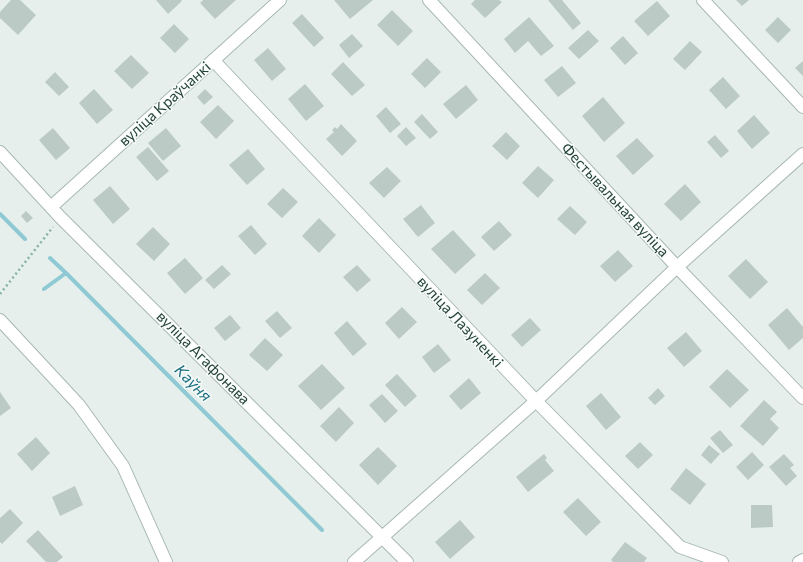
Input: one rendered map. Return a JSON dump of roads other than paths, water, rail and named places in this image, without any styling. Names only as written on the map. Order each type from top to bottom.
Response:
[{"type":"street","name":"вуліца Краўчанкі","points":[[51,207],[280,0]]},
{"type":"street","name":"Фестывальная вуліца","points":[[429,0],[677,267],[803,398]]},
{"type":"street","points":[[703,0],[803,107]]},
{"type":"street","name":"вуліца Лазуненкі","points":[[213,60],[536,402],[680,547],[722,562]]},
{"type":"street","name":"вуліца Агафонава","points":[[0,152],[60,217],[407,562]]},
{"type":"street","points":[[354,562],[536,402],[677,267],[803,154]]},
{"type":"street","points":[[0,320],[79,405],[123,466],[166,562]]},
{"type":"street","points":[[798,562],[803,560]]},
{"type":"waterway","points":[[0,214],[25,239]]},
{"type":"waterway","points":[[50,258],[66,273]]},
{"type":"waterway","name":"Каўня","points":[[44,289],[66,273],[322,530]]}]
